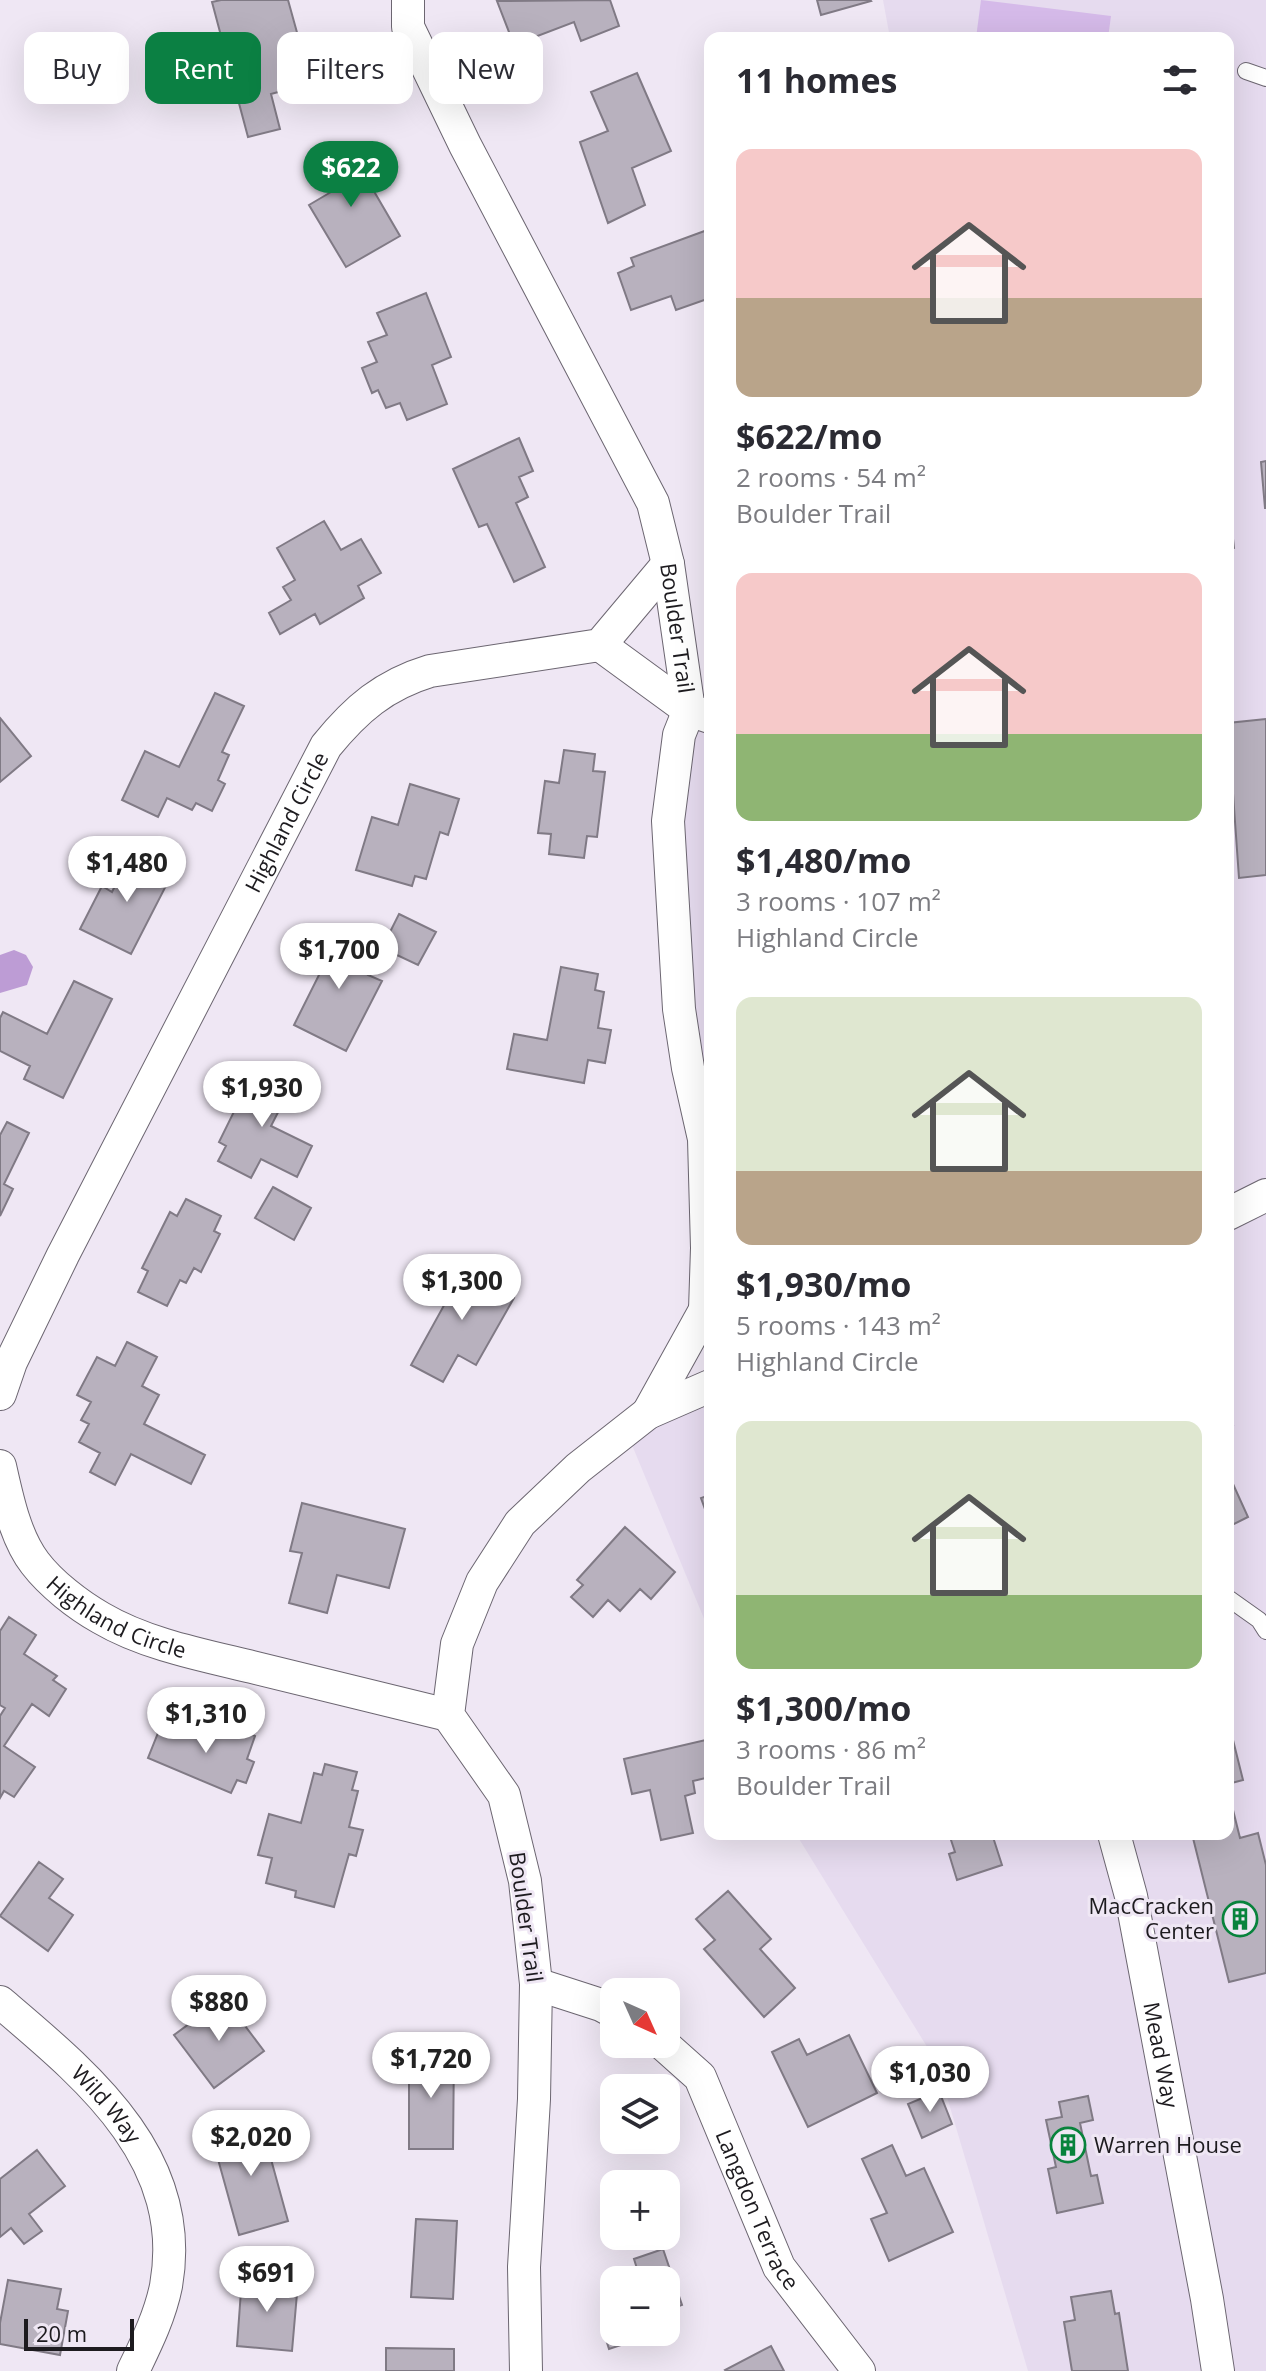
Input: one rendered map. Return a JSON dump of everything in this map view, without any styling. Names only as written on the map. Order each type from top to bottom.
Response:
[{"type":"street","name":"Boulder Trail","points":[[408,0],[408,27],[465,145],[653,503],[699,713],[679,735],[668,821],[679,1009],[704,1139]]},
{"type":"street","points":[[668,564],[600,645],[699,713]]},
{"type":"street","name":"Highland Circle","points":[[0,1394],[11,1362],[63,1255],[326,746],[343,725],[377,695],[403,679],[430,671],[600,645]]},
{"type":"street","points":[[1234,1211],[1266,1195]]},
{"type":"street","name":"Boulder Trail","points":[[648,1413],[704,1323]]},
{"type":"street","name":"Boulder Trail","points":[[526,2371],[524,2267],[534,2099],[536,1984],[525,1881],[504,1795],[448,1715],[457,1644],[482,1582],[520,1523],[578,1468],[648,1413],[704,1389]]},
{"type":"street","name":"Highland Circle","points":[[0,1466],[22,1539],[35,1563],[74,1600],[101,1619],[137,1634],[218,1659],[448,1715]]},
{"type":"street","name":"Mead Way","points":[[1116,1840],[1131,1896],[1218,2371]]},
{"type":"street","points":[[536,1984],[600,2005]]},
{"type":"street","name":"Wild Way","points":[[0,2002],[77,2067],[134,2134],[156,2182],[169,2233],[166,2286],[154,2327],[133,2371]]},
{"type":"street","name":"Langdon Terrace","points":[[679,2058],[700,2077],[779,2267],[859,2371]]},
{"type":"lane","points":[[1246,71],[1266,78]]},
{"type":"lane","points":[[1234,1602],[1259,1620],[1266,1631]]},
{"type":"shaded area","points":[[883,0],[1266,0],[1266,2371],[1028,2371],[937,2063],[800,1840],[1234,1840],[1234,32],[889,32]]},
{"type":"shaded area","points":[[981,0],[1111,16],[1109,32],[977,32]]},
{"type":"shaded area","points":[[704,720],[704,1108],[698,1075],[679,830],[688,742]]},
{"type":"shaded area","points":[[14,950],[26,955],[33,967],[27,985],[0,993],[0,955]]},
{"type":"shaded area","points":[[704,1388],[704,1619],[632,1445]]},
{"type":"building","points":[[288,0],[297,32],[277,32],[277,92],[271,94],[280,129],[248,137],[239,104],[261,104],[261,32],[220,32],[212,2]]},
{"type":"building","points":[[610,0],[619,26],[581,41],[574,22],[543,34],[509,32],[497,1]]},
{"type":"building","points":[[817,0],[870,0],[871,1],[821,15]]},
{"type":"building","points":[[637,73],[671,151],[632,168],[645,205],[608,223],[580,142],[608,131],[591,92]]},
{"type":"building","points":[[347,145],[400,236],[346,267],[309,205],[331,192],[315,164]]},
{"type":"building","points":[[704,231],[704,300],[676,310],[671,296],[631,310],[618,273],[634,266],[631,258]]},
{"type":"building","points":[[426,293],[451,357],[432,365],[447,404],[407,420],[400,403],[386,408],[378,390],[372,393],[362,368],[377,362],[368,342],[387,335],[377,313]]},
{"type":"building","points":[[519,438],[533,471],[519,477],[528,497],[516,503],[545,567],[514,582],[487,524],[479,527],[453,469]]},
{"type":"building","points":[[1266,461],[1266,508],[1265,508],[1261,462]]},
{"type":"building","points":[[324,521],[341,550],[361,539],[381,573],[358,586],[364,598],[320,624],[315,614],[280,634],[269,613],[291,600],[283,587],[295,580],[277,548]]},
{"type":"building","points":[[215,693],[244,706],[222,752],[229,755],[218,780],[225,784],[212,811],[196,803],[192,810],[167,798],[158,817],[122,800],[145,751],[179,767]]},
{"type":"building","points":[[0,718],[31,756],[0,782]]},
{"type":"building","points":[[1266,719],[1266,875],[1239,878],[1234,808],[1234,722]]},
{"type":"building","points":[[564,750],[595,754],[593,771],[605,772],[597,837],[587,836],[584,858],[549,854],[551,834],[538,833],[545,781],[559,783]]},
{"type":"building","points":[[410,784],[459,799],[448,835],[440,832],[426,879],[415,876],[412,886],[356,870],[372,817],[398,825]]},
{"type":"building","points":[[131,853],[172,874],[131,954],[80,929],[102,886],[112,892]]},
{"type":"building","points":[[399,914],[436,932],[418,965],[382,948]]},
{"type":"building","points":[[326,931],[377,955],[368,975],[382,981],[346,1051],[294,1025],[322,969],[310,963]]},
{"type":"building","points":[[561,967],[598,974],[595,990],[604,992],[598,1028],[611,1030],[605,1063],[588,1060],[584,1083],[507,1069],[514,1034],[547,1040]]},
{"type":"building","points":[[74,981],[112,999],[63,1098],[24,1079],[30,1066],[0,1051],[0,1018],[3,1012],[47,1034]]},
{"type":"building","points":[[257,1065],[293,1083],[271,1126],[312,1146],[297,1177],[261,1159],[251,1178],[218,1161],[226,1146],[219,1142]]},
{"type":"building","points":[[7,1122],[29,1133],[4,1184],[13,1189],[0,1216],[0,1135]]},
{"type":"building","points":[[273,1187],[311,1208],[294,1240],[255,1218]]},
{"type":"building","points":[[186,1199],[221,1216],[214,1231],[220,1234],[201,1272],[194,1268],[186,1283],[180,1280],[167,1306],[138,1292],[148,1271],[142,1268],[170,1212],[177,1216]]},
{"type":"building","points":[[451,1263],[514,1298],[476,1365],[458,1355],[443,1382],[411,1365],[447,1300],[434,1293]]},
{"type":"building","points":[[127,1342],[157,1357],[142,1386],[159,1395],[144,1424],[205,1455],[191,1484],[131,1454],[115,1485],[90,1472],[100,1453],[79,1442],[89,1424],[81,1420],[91,1402],[77,1395],[97,1357],[115,1366]]},
{"type":"building","points":[[1234,1486],[1248,1517],[1234,1524]]},
{"type":"building","points":[[302,1503],[405,1529],[389,1588],[337,1575],[327,1613],[289,1603],[302,1553],[290,1551]]},
{"type":"building","points":[[625,1527],[675,1572],[651,1599],[640,1589],[620,1611],[608,1600],[593,1617],[571,1597],[583,1585],[577,1580]]},
{"type":"building","points":[[9,1617],[36,1635],[24,1654],[57,1676],[53,1680],[66,1689],[49,1716],[32,1704],[4,1746],[35,1767],[14,1797],[4,1791],[0,1798],[0,1716],[5,1708],[0,1705],[0,1631]]},
{"type":"building","points":[[162,1723],[210,1736],[228,1726],[255,1736],[247,1759],[254,1762],[246,1783],[237,1780],[231,1793],[148,1758]]},
{"type":"building","points":[[704,1740],[704,1778],[693,1781],[695,1793],[685,1796],[693,1833],[661,1840],[650,1790],[632,1794],[624,1759]]},
{"type":"building","points":[[1234,1744],[1243,1780],[1234,1782]]},
{"type":"building","points":[[325,1764],[357,1772],[352,1790],[358,1791],[349,1827],[363,1830],[356,1856],[349,1854],[334,1907],[295,1897],[296,1891],[266,1883],[272,1858],[258,1855],[269,1814],[301,1823],[314,1773],[322,1775]]},
{"type":"building","name":"MacCracken Center","points":[[1234,1814],[1240,1838],[1258,1833],[1266,1865],[1266,1973],[1229,1982],[1194,1840],[1234,1840]]},
{"type":"building","points":[[951,1840],[994,1840],[1002,1865],[957,1880],[949,1854],[955,1852]]},
{"type":"building","points":[[39,1862],[63,1879],[49,1898],[73,1915],[48,1951],[0,1916]]},
{"type":"building","points":[[728,1891],[771,1939],[760,1949],[795,1988],[764,2017],[704,1949],[715,1940],[696,1919]]},
{"type":"building","points":[[224,1998],[264,2051],[214,2088],[174,2035]]},
{"type":"building","points":[[849,2035],[877,2093],[808,2127],[772,2052],[799,2039],[807,2055]]},
{"type":"building","points":[[454,2051],[453,2149],[409,2149],[409,2052]]},
{"type":"building","points":[[939,2091],[952,2124],[922,2138],[908,2104]]},
{"type":"building","name":"Warren House","points":[[1088,2096],[1093,2120],[1080,2123],[1091,2176],[1097,2175],[1103,2203],[1057,2213],[1048,2169],[1056,2167],[1046,2120],[1062,2117],[1059,2102]]},
{"type":"building","points":[[258,2112],[288,2221],[239,2235],[216,2152],[237,2146],[230,2120]]},
{"type":"building","points":[[892,2145],[906,2176],[924,2168],[953,2232],[889,2261],[871,2219],[887,2213],[862,2159]]},
{"type":"building","points":[[37,2150],[65,2186],[29,2214],[42,2231],[24,2244],[11,2228],[0,2237],[0,2179]]},
{"type":"building","points":[[416,2219],[457,2221],[453,2299],[411,2297]]},
{"type":"building","points":[[663,2250],[669,2266],[636,2266],[634,2259]]},
{"type":"building","points":[[242,2277],[298,2282],[292,2351],[237,2346]]},
{"type":"building","points":[[8,2280],[61,2289],[57,2309],[68,2311],[60,2355],[0,2344],[0,2323]]},
{"type":"building","points":[[1111,2291],[1115,2314],[1119,2313],[1128,2371],[1072,2371],[1064,2322],[1075,2320],[1071,2297]]},
{"type":"building","points":[[771,2346],[784,2371],[725,2370]]},
{"type":"building","points":[[386,2348],[454,2349],[454,2371],[386,2371]]},
{"type":"place","name":"MacCracken Center","points":[[1240,1919]]},
{"type":"place","name":"Warren House","points":[[1068,2145]]}]
